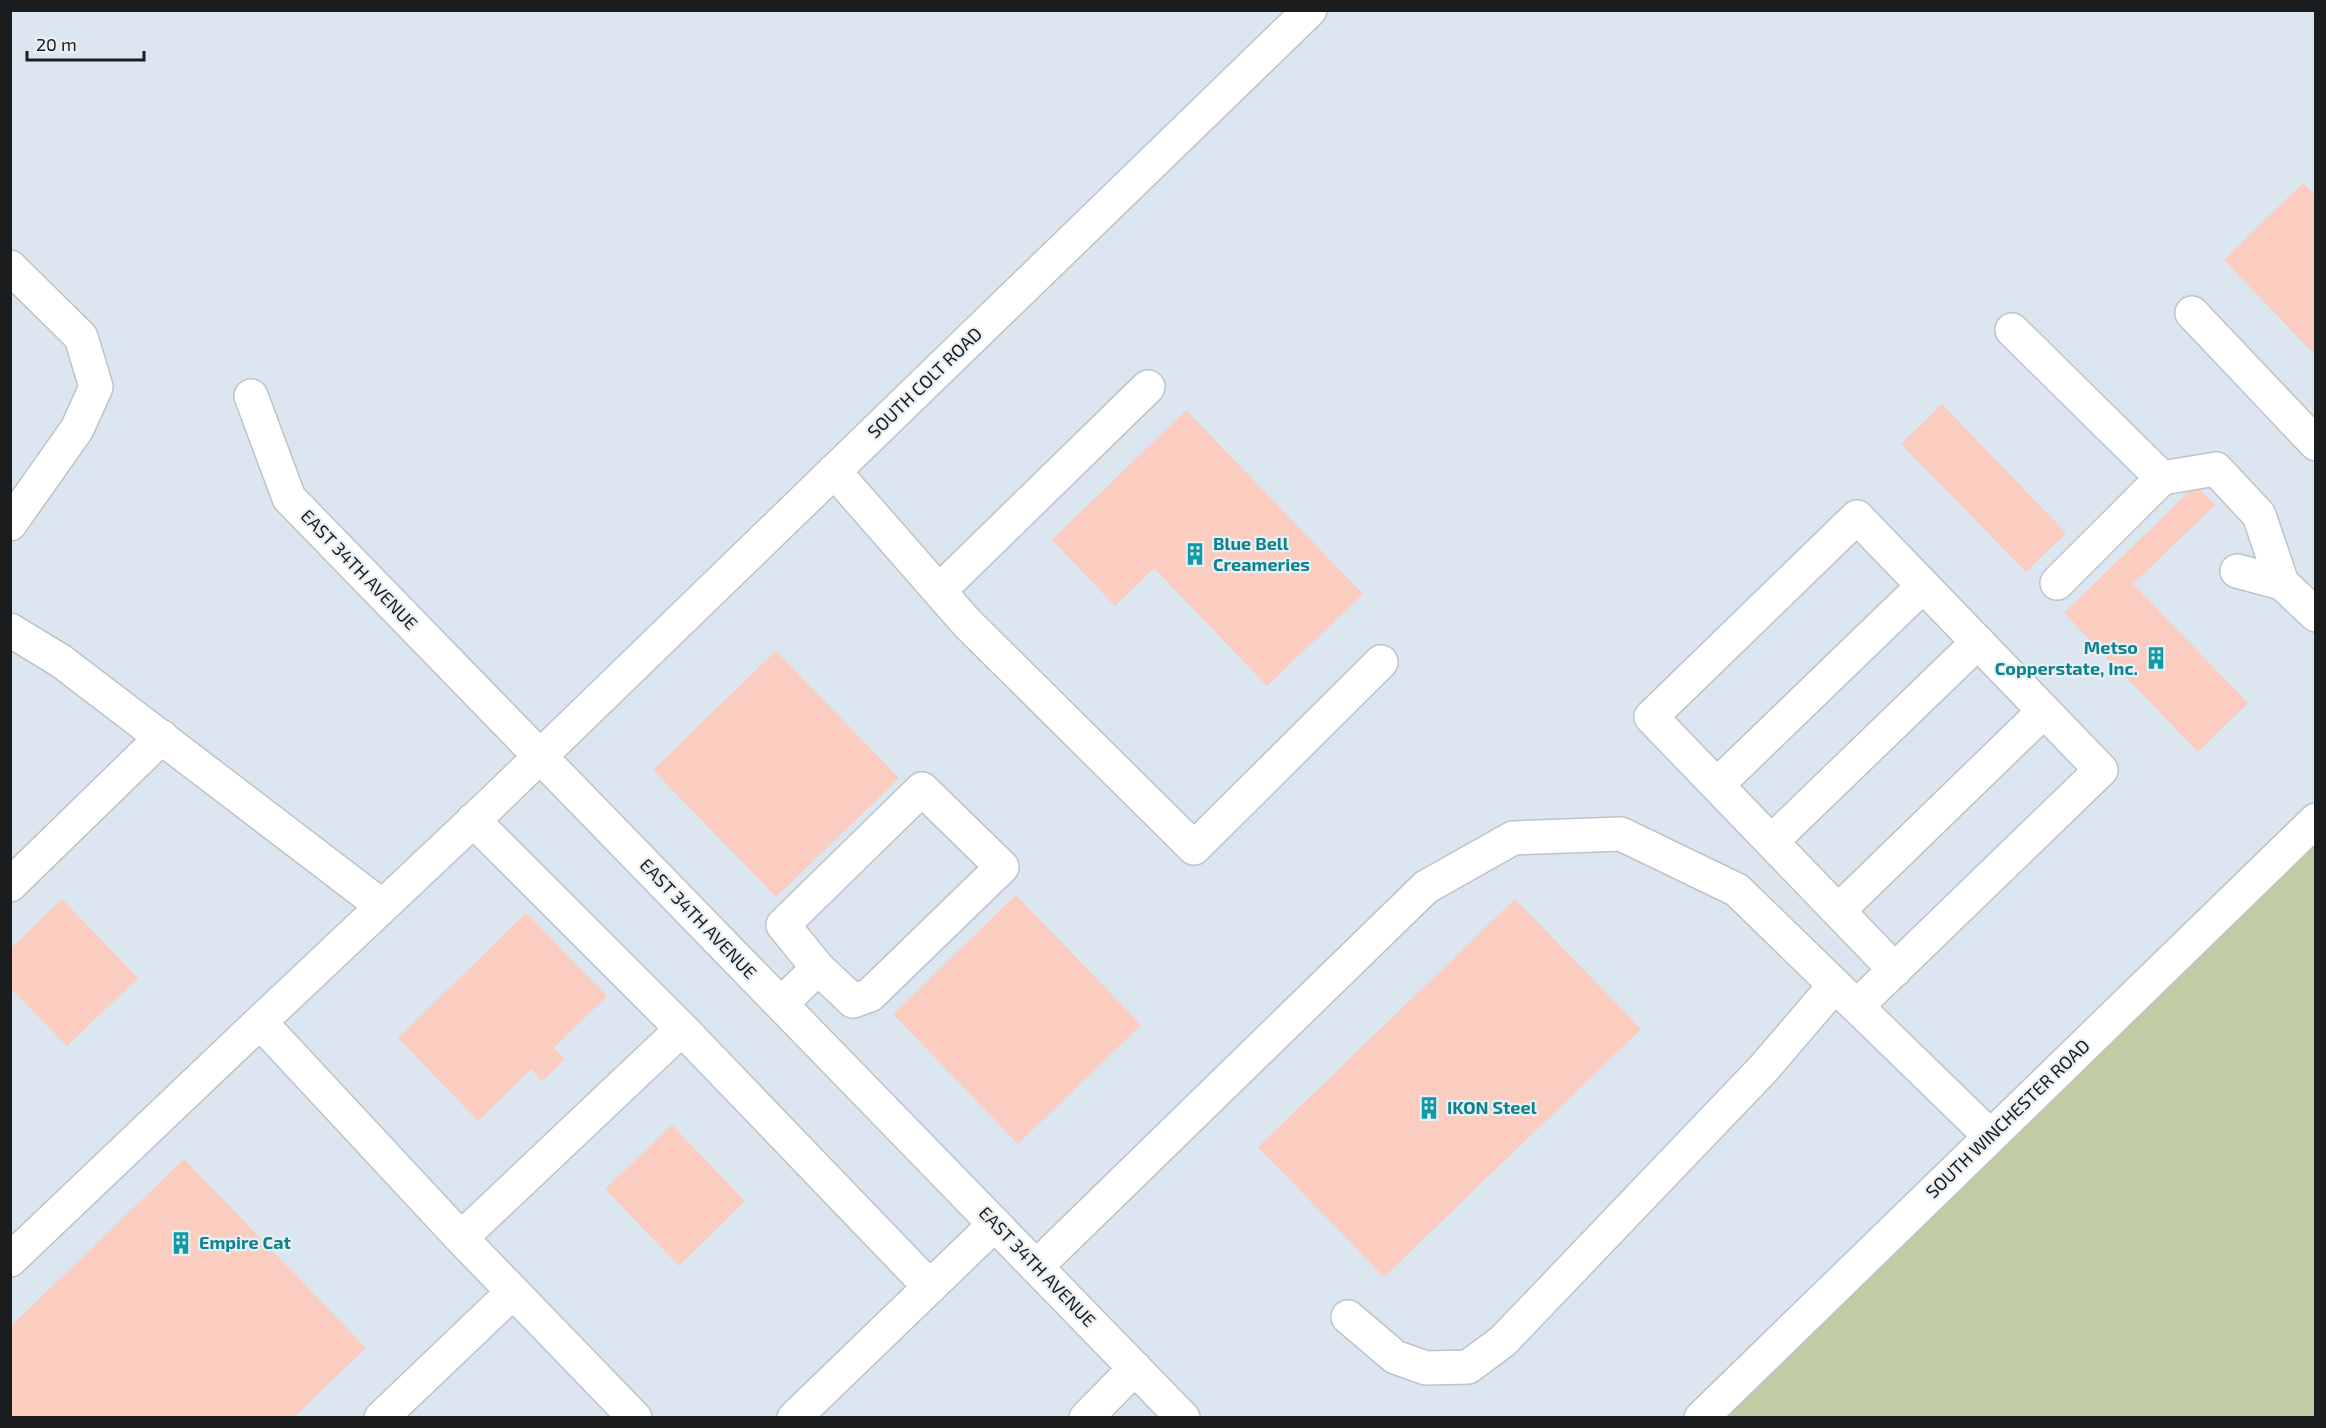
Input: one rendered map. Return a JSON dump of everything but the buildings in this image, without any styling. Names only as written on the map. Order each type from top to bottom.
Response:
[{"type":"street","name":"SOUTH COLT ROAD","points":[[10,1260],[540,756],[1310,10]]},
{"type":"street","points":[[10,267],[81,337],[96,387],[76,429],[10,524]]},
{"type":"street","points":[[2192,313],[2316,444]]},
{"type":"street","points":[[2012,330],[2162,478]]},
{"type":"street","points":[[939,591],[1148,387]]},
{"type":"street","name":"EAST 34TH AVENUE","points":[[251,396],[289,498],[1183,1418]]},
{"type":"street","points":[[2056,583],[2162,478],[2216,469],[2259,515],[2282,583],[2316,615]]},
{"type":"street","points":[[834,471],[967,623],[1194,848],[1382,662]]},
{"type":"street","points":[[1348,1317],[1395,1357],[1425,1368],[1468,1367],[1503,1341],[1764,1068],[1846,996],[1895,970],[2101,770],[1857,518],[1651,717],[1895,970]]},
{"type":"street","points":[[2237,571],[2282,583]]},
{"type":"street","points":[[1717,785],[1923,586]]},
{"type":"street","points":[[10,630],[61,661],[382,906]]},
{"type":"street","points":[[1772,841],[1978,642]]},
{"type":"street","points":[[1838,911],[2044,711]]},
{"type":"street","points":[[10,885],[162,737]]},
{"type":"street","points":[[922,789],[1002,867],[870,995],[853,1001],[818,968],[783,925],[922,789]]},
{"type":"street","points":[[473,820],[682,1029],[930,1287]]},
{"type":"street","name":"SOUTH WINCHESTER ROAD","points":[[1701,1418],[2316,820]]},
{"type":"street","points":[[1036,1267],[1426,887],[1513,838],[1621,834],[1737,890],[1990,1136]]},
{"type":"street","points":[[781,1004],[818,968]]},
{"type":"street","points":[[260,1022],[461,1238],[635,1418]]},
{"type":"street","points":[[461,1238],[682,1029]]},
{"type":"street","points":[[794,1418],[995,1224]]},
{"type":"street","points":[[381,1418],[513,1292]]},
{"type":"street","points":[[1086,1418],[1135,1368]]},
{"type":"shaded area","points":[[10,11],[2315,11],[2315,815],[1706,1417],[11,1417]]},
{"type":"green space","points":[[2315,830],[2315,1417],[1716,1417]]},
{"type":"place","name":"Blue Bell Creameries","points":[[1195,554]]},
{"type":"place","name":"Metso Copperstate, Inc.","points":[[2156,658]]},
{"type":"place","name":"IKON Steel","points":[[1429,1108]]},
{"type":"place","name":"Empire Cat","points":[[181,1243]]}]
